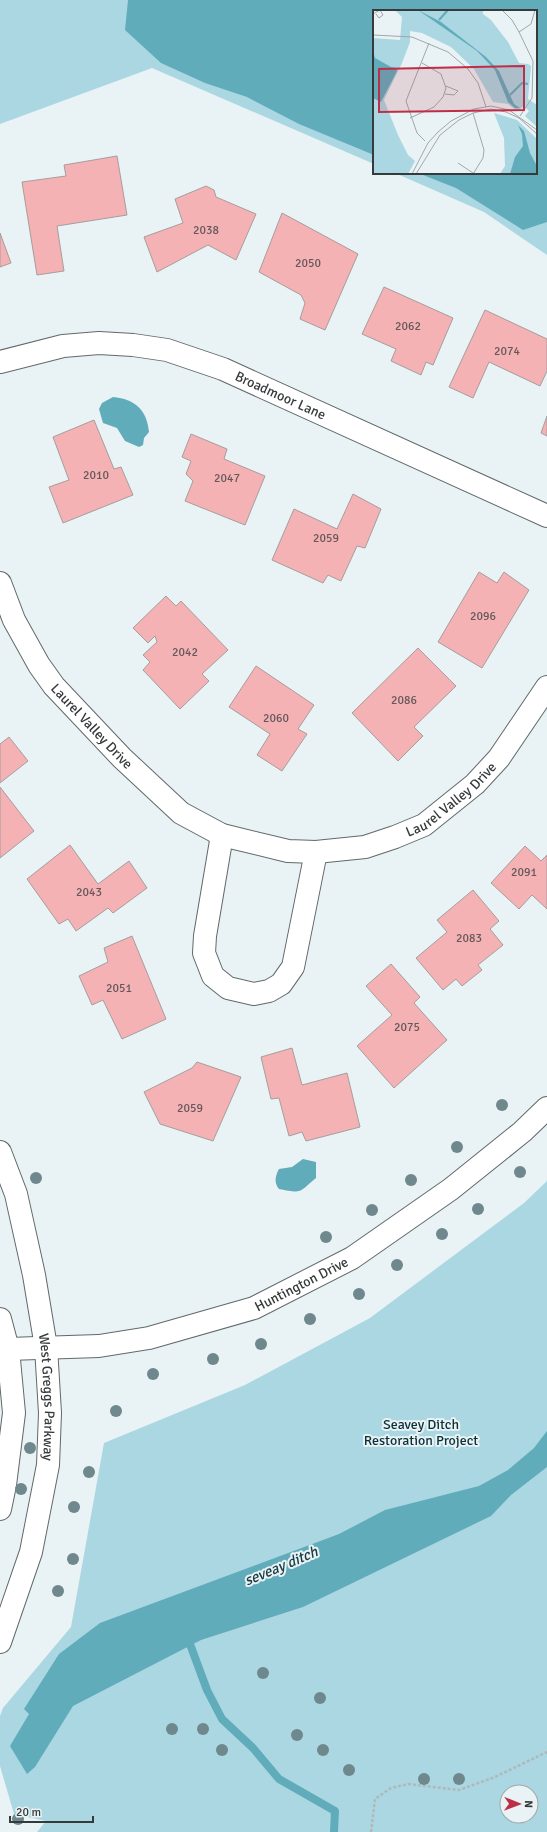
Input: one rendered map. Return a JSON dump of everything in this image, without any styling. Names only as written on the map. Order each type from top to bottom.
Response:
[{"type":"street","name":"Broadmoor Lane","points":[[0,362],[64,346],[84,344],[133,345],[167,350],[223,369],[547,516]]},
{"type":"street","name":"Laurel Valley Drive","points":[[0,583],[14,620],[39,665],[54,686],[122,758],[182,813],[222,835],[288,851],[316,852],[365,846],[395,838],[424,825],[475,784],[499,758],[547,687]]},
{"type":"street","points":[[222,835],[205,936],[204,953],[213,976],[228,988],[254,994],[269,991],[281,984],[293,967],[316,852]]},
{"type":"street","name":"Huntington Drive","points":[[8,1349],[99,1346],[149,1338],[254,1308],[352,1258],[451,1189],[522,1132],[547,1108]]},
{"type":"street","name":"West Greggs Parkway","points":[[0,1152],[16,1194],[34,1275],[46,1347],[50,1413],[48,1465],[31,1552],[0,1642]]},
{"type":"street","points":[[0,1319],[8,1349],[14,1413],[5,1485],[0,1509]]},
{"type":"path","points":[[371,1832],[375,1799],[391,1788],[408,1784],[458,1790],[495,1777],[547,1752]]},
{"type":"green space","points":[[0,0],[547,0],[547,255],[484,212],[397,174],[537,174],[537,10],[373,10],[373,164],[152,68],[0,124]]},
{"type":"green space","name":"Seavey Ditch Restoration Project","points":[[547,1181],[547,1832],[37,1832],[46,1821],[14,1814],[0,1766],[0,1716],[3,1708],[71,1627],[104,1443],[245,1385],[370,1318],[524,1203]]},
{"type":"water","points":[[128,0],[547,0],[547,222],[523,230],[456,188],[421,174],[537,174],[537,10],[373,10],[373,155],[299,124],[247,97],[205,83],[161,63],[125,30]]},
{"type":"water","points":[[113,397],[128,400],[134,403],[143,412],[148,424],[149,432],[144,438],[143,445],[139,447],[125,441],[117,428],[103,423],[99,409],[102,403]]},
{"type":"water","points":[[303,1159],[316,1162],[316,1178],[300,1191],[279,1189],[276,1184],[276,1179],[279,1169],[292,1167]]},
{"type":"water","name":"seveay ditch","points":[[547,1431],[547,1467],[511,1495],[491,1516],[303,1607],[201,1640],[73,1706],[35,1767],[27,1774],[10,1746],[29,1714],[24,1709],[59,1654],[100,1623],[339,1534],[385,1510],[479,1486],[508,1470],[534,1448]]},
{"type":"building","points":[[117,156],[127,215],[57,226],[64,271],[37,275],[22,182],[66,176],[64,165]]},
{"type":"building","points":[[206,186],[214,190],[216,197],[256,214],[236,260],[208,245],[157,272],[144,237],[183,223],[175,199]]},
{"type":"building","points":[[282,213],[358,254],[325,330],[300,319],[305,303],[301,295],[259,272]]},
{"type":"building","points":[[0,233],[11,263],[0,267]]},
{"type":"building","points":[[384,287],[453,318],[433,365],[426,362],[421,375],[391,361],[396,349],[362,334]]},
{"type":"building","points":[[485,310],[547,339],[547,371],[540,386],[489,362],[473,398],[449,387]]},
{"type":"building","points":[[547,416],[547,436],[541,433]]},
{"type":"building","points":[[94,420],[114,469],[121,467],[133,495],[63,523],[49,487],[69,480],[53,437]]},
{"type":"building","points":[[191,434],[227,449],[224,459],[265,476],[245,525],[185,501],[193,481],[186,474],[191,461],[182,457]]},
{"type":"building","points":[[353,494],[381,509],[365,548],[357,546],[341,581],[328,575],[323,583],[272,560],[294,509],[337,529]]},
{"type":"building","points":[[479,572],[497,583],[504,572],[529,590],[482,668],[438,642]]},
{"type":"building","points":[[166,596],[176,606],[181,601],[228,650],[202,674],[209,681],[180,709],[143,670],[150,662],[143,655],[157,642],[155,636],[148,643],[133,628]]},
{"type":"building","points":[[418,648],[456,686],[414,727],[423,736],[398,761],[352,713]]},
{"type":"building","points":[[256,666],[314,705],[298,729],[307,734],[282,771],[257,755],[270,734],[229,707]]},
{"type":"building","points":[[9,737],[28,761],[0,783],[0,744]]},
{"type":"building","points":[[0,787],[34,831],[0,858]]},
{"type":"building","points":[[70,845],[98,884],[129,861],[147,888],[113,913],[108,908],[76,931],[68,919],[59,924],[27,879]]},
{"type":"building","points":[[525,846],[541,861],[547,855],[547,909],[532,895],[519,909],[491,883]]},
{"type":"building","points":[[473,890],[499,921],[490,929],[503,945],[478,965],[482,970],[462,986],[456,979],[443,990],[416,958],[447,932],[437,920]]},
{"type":"building","points":[[132,936],[166,1019],[122,1039],[103,1000],[92,1005],[79,976],[108,962],[104,948]]},
{"type":"building","points":[[391,964],[420,997],[414,1003],[447,1040],[394,1088],[357,1046],[392,1015],[366,986]]},
{"type":"building","points":[[292,1048],[302,1085],[347,1073],[360,1127],[306,1141],[302,1132],[289,1136],[279,1098],[271,1099],[261,1057]]},
{"type":"building","points":[[197,1062],[241,1077],[213,1141],[160,1124],[144,1092],[192,1068]]},
{"type":"waterway","points":[[187,1636],[207,1690],[222,1719],[253,1748],[279,1779],[335,1811],[334,1832]]}]
